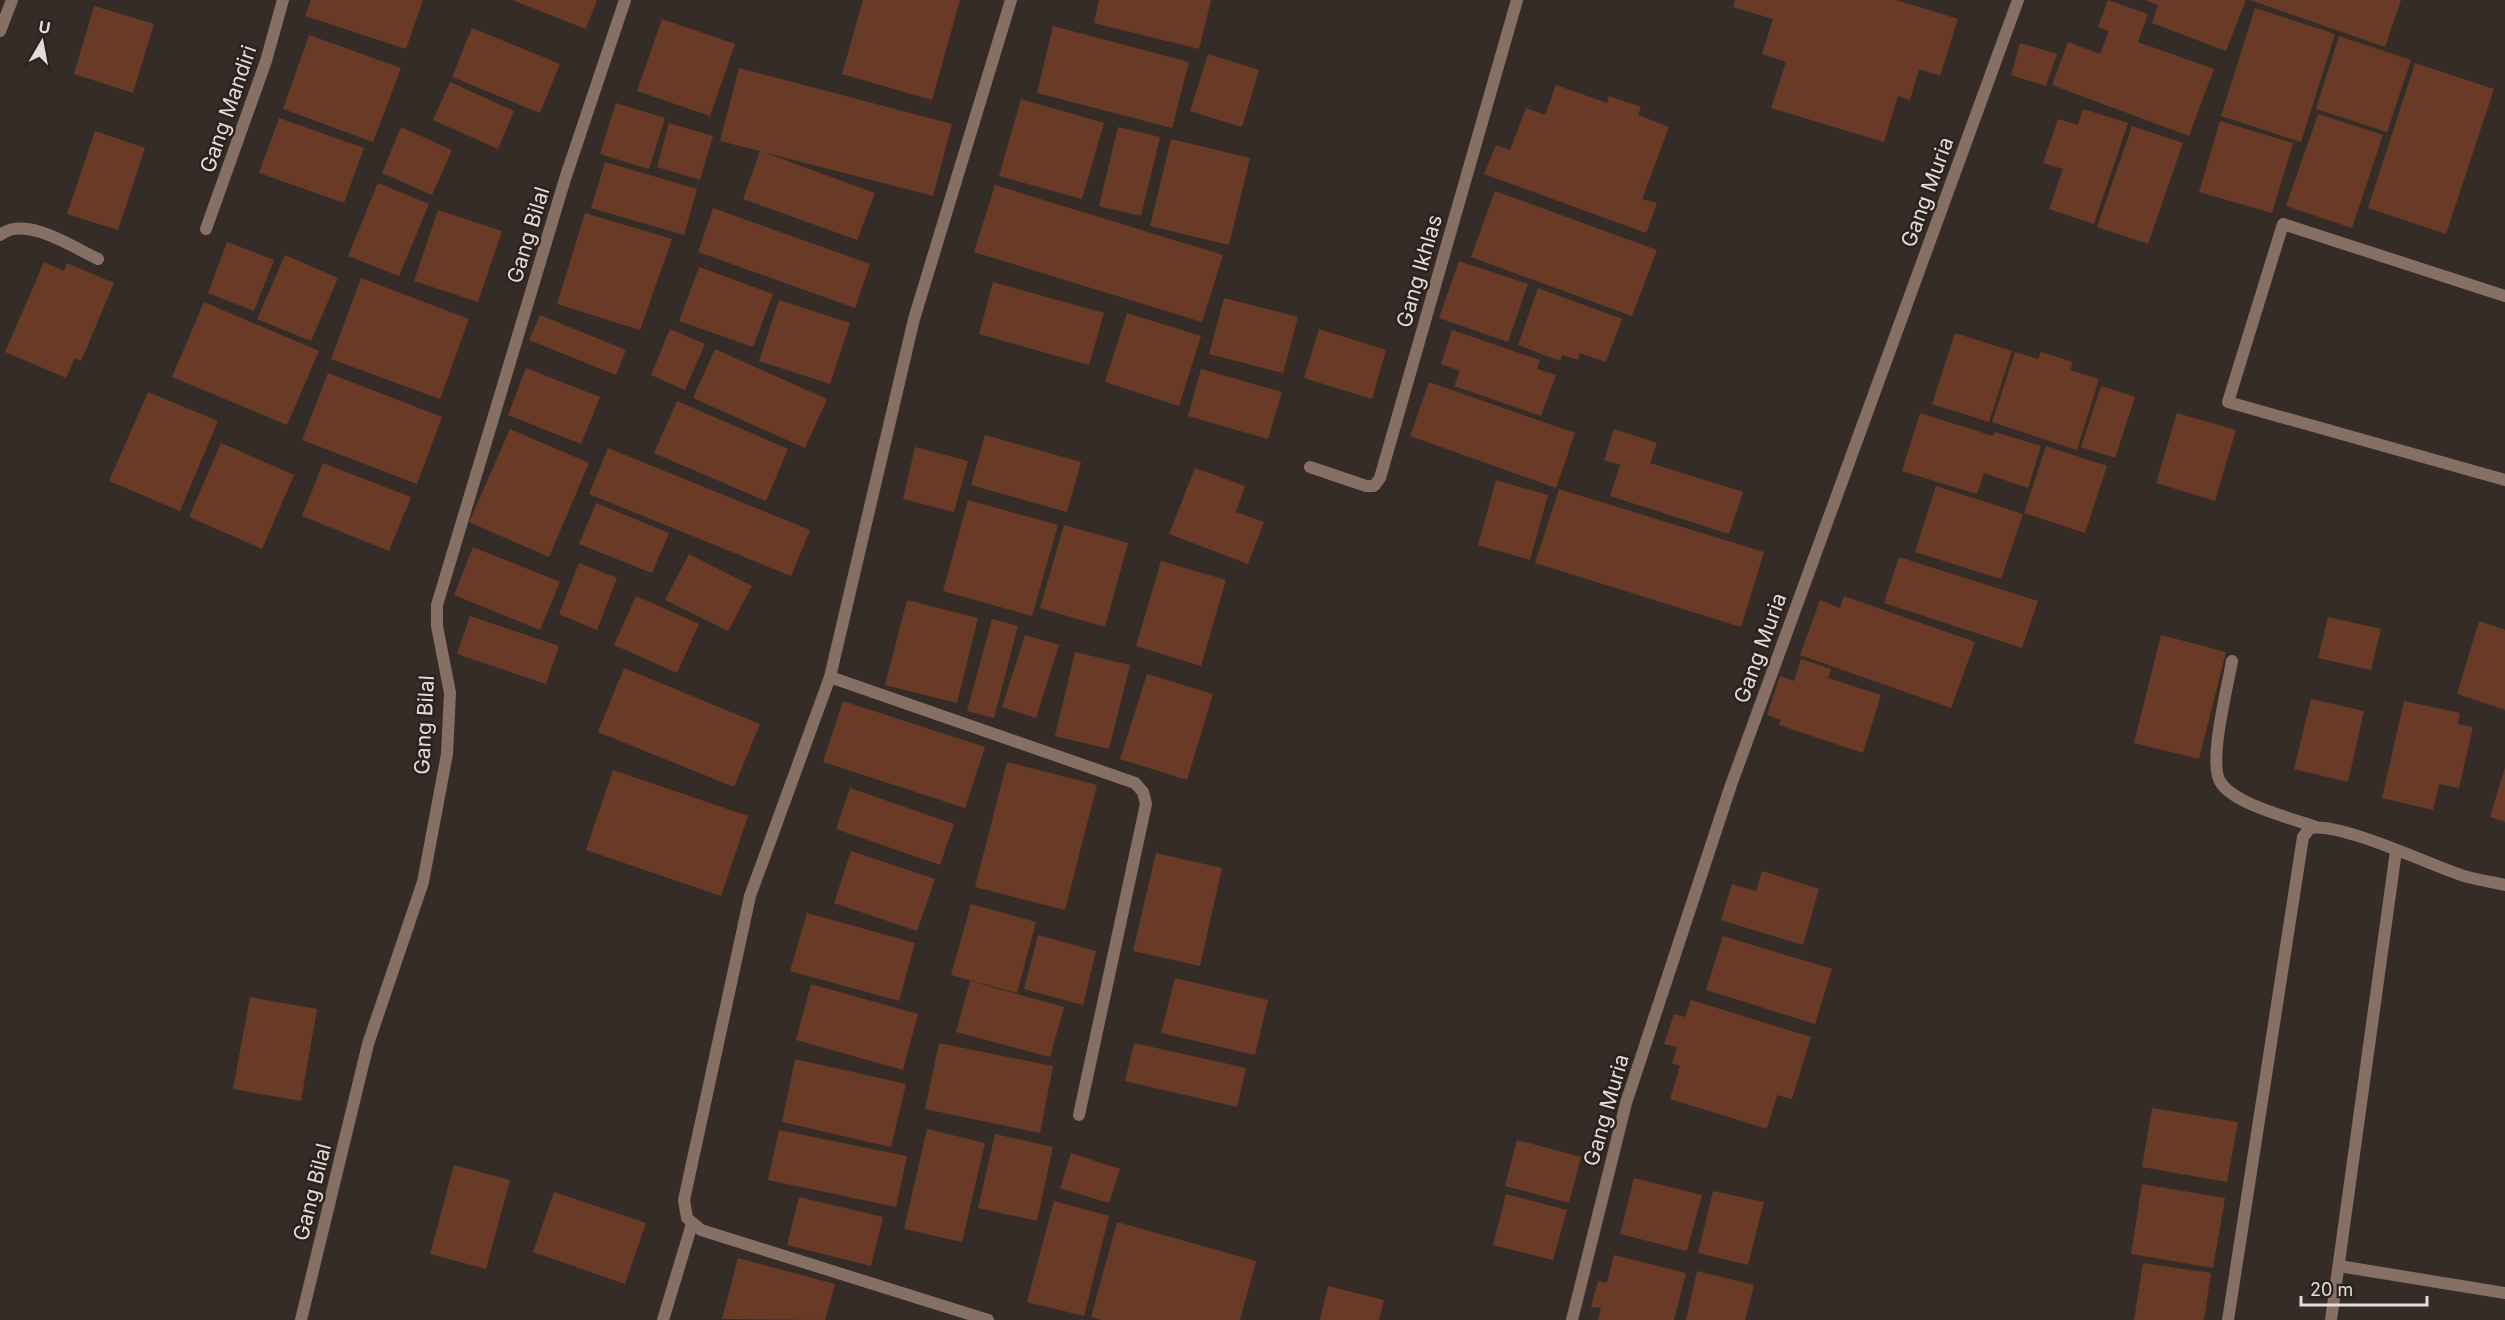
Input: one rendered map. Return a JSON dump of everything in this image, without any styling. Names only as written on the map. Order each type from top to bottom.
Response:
[{"type":"street","points":[[0,31],[12,0]]},
{"type":"street","name":"Gang Mandiri","points":[[206,229],[266,60],[284,0]]},
{"type":"street","name":"Gang Bilal","points":[[301,1320],[368,1044],[425,870],[447,754],[448,672],[437,626],[437,605],[565,179],[625,0]]},
{"type":"street","points":[[988,1320],[701,1230],[687,1218],[684,1200],[750,896],[830,677],[914,320],[1011,0]]},
{"type":"street","name":"Gang Ikhlas","points":[[1310,467],[1366,486],[1374,486],[1380,478],[1517,0]]},
{"type":"street","name":"Gang Muria","points":[[1572,1320],[1626,1103],[1731,785],[2018,0]]},
{"type":"street","points":[[2505,296],[2283,224],[2228,402],[2505,480]]},
{"type":"street","points":[[0,235],[5,231],[29,227],[98,259]]},
{"type":"street","points":[[2232,661],[2215,763],[2220,782],[2236,797],[2316,827],[2346,833],[2464,876],[2505,885]]},
{"type":"street","points":[[830,677],[1135,783],[1143,792],[1146,804],[1079,1115]]},
{"type":"street","points":[[2228,1320],[2303,837],[2310,828],[2316,827]]},
{"type":"street","points":[[2331,1320],[2396,851]]},
{"type":"street","points":[[663,1320],[692,1224]]},
{"type":"street","points":[[2339,1266],[2505,1293]]},
{"type":"building","points":[[311,0],[423,0],[406,49],[305,16]]},
{"type":"building","points":[[512,0],[597,0],[586,29]]},
{"type":"building","points":[[863,0],[960,0],[932,100],[842,74]]},
{"type":"building","points":[[1099,0],[1211,0],[1199,49],[1094,23]]},
{"type":"building","points":[[1735,0],[1896,0],[1958,19],[1940,76],[1919,69],[1910,100],[1898,96],[1884,142],[1771,108],[1786,62],[1762,54],[1773,19],[1733,7]]},
{"type":"building","points":[[2108,0],[2148,14],[2138,42],[2214,69],[2189,136],[2052,85],[2068,42],[2100,54],[2109,31],[2098,27]]},
{"type":"building","points":[[2145,0],[2246,0],[2226,51],[2152,23],[2158,5]]},
{"type":"building","points":[[2250,0],[2401,0],[2385,47]]},
{"type":"building","points":[[94,6],[154,24],[133,93],[74,74]]},
{"type":"building","points":[[2255,8],[2335,34],[2301,142],[2221,116]]},
{"type":"building","points":[[662,19],[735,44],[710,116],[637,91]]},
{"type":"building","points":[[1053,26],[1189,62],[1172,128],[1037,93]]},
{"type":"building","points":[[472,28],[560,64],[540,113],[452,77]]},
{"type":"building","points":[[309,35],[401,68],[373,142],[283,109]]},
{"type":"building","points":[[2339,36],[2411,60],[2387,132],[2316,109]]},
{"type":"building","points":[[2020,43],[2057,54],[2046,86],[2011,75]]},
{"type":"building","points":[[1208,54],[1259,70],[1242,127],[1190,111]]},
{"type":"building","points":[[2415,63],[2494,89],[2446,234],[2368,208]]},
{"type":"building","points":[[739,68],[952,124],[933,196],[763,152],[875,193],[857,240],[743,199],[760,151],[720,141]]},
{"type":"building","points":[[450,82],[514,111],[498,149],[433,120]]},
{"type":"building","points":[[1556,85],[1607,103],[1609,96],[1641,107],[1638,115],[1669,127],[1642,199],[1657,203],[1646,233],[1484,174],[1496,145],[1510,150],[1526,108],[1545,115]]},
{"type":"building","points":[[1021,99],[1104,123],[1082,199],[999,176]]},
{"type":"building","points":[[616,103],[665,118],[649,169],[600,154]]},
{"type":"building","points":[[2083,109],[2128,123],[2094,224],[2049,209],[2063,169],[2043,163],[2058,119],[2078,125]]},
{"type":"building","points":[[2318,114],[2383,135],[2352,228],[2286,206]]},
{"type":"building","points":[[279,118],[364,148],[344,203],[259,173]]},
{"type":"building","points":[[2220,121],[2293,143],[2272,213],[2199,192]]},
{"type":"building","points":[[669,123],[713,136],[700,180],[657,167]]},
{"type":"building","points":[[2132,126],[2183,143],[2148,244],[2097,227]]},
{"type":"building","points":[[401,127],[452,150],[432,195],[382,173]]},
{"type":"building","points":[[1118,127],[1160,137],[1141,216],[1099,206]]},
{"type":"building","points":[[95,131],[145,148],[118,230],[67,214]]},
{"type":"building","points":[[1171,139],[1250,158],[1229,245],[1150,226]]},
{"type":"building","points":[[605,162],[697,189],[684,235],[591,208]]},
{"type":"building","points":[[378,183],[429,204],[399,276],[348,256]]},
{"type":"building","points":[[995,185],[1223,255],[1202,322],[974,252]]},
{"type":"building","points":[[1495,191],[1657,250],[1632,316],[1471,257]]},
{"type":"building","points":[[713,208],[870,264],[855,308],[698,252]]},
{"type":"building","points":[[438,210],[502,231],[478,302],[414,281]]},
{"type":"building","points":[[585,213],[672,239],[640,330],[557,304]]},
{"type":"building","points":[[227,242],[274,260],[254,311],[208,293]]},
{"type":"building","points":[[285,255],[338,278],[311,341],[257,319]]},
{"type":"building","points":[[1459,261],[1528,284],[1508,342],[1439,318]]},
{"type":"building","points":[[44,262],[64,271],[67,263],[114,283],[81,361],[75,358],[66,378],[5,352]]},
{"type":"building","points":[[699,267],[773,294],[753,347],[679,321]]},
{"type":"building","points":[[361,278],[469,319],[440,399],[331,359]]},
{"type":"building","points":[[993,282],[1104,313],[1089,365],[979,334]]},
{"type":"building","points":[[1538,288],[1622,319],[1606,362],[1580,353],[1578,360],[1562,355],[1560,361],[1518,345]]},
{"type":"building","points":[[1224,298],[1298,317],[1283,373],[1209,354]]},
{"type":"building","points":[[779,300],[850,323],[830,384],[759,361]]},
{"type":"building","points":[[204,302],[319,351],[287,425],[172,377]]},
{"type":"building","points":[[1127,313],[1201,336],[1179,406],[1105,382]]},
{"type":"building","points":[[540,315],[626,350],[616,375],[529,340]]},
{"type":"building","points":[[670,329],[705,344],[685,390],[651,375]]},
{"type":"building","points":[[1319,329],[1386,350],[1372,399],[1304,378]]},
{"type":"building","points":[[1452,330],[1540,360],[1537,369],[1556,375],[1541,416],[1454,386],[1460,371],[1441,364]]},
{"type":"building","points":[[1955,333],[2012,351],[1989,422],[1932,404]]},
{"type":"building","points":[[715,349],[827,399],[805,448],[693,398]]},
{"type":"building","points":[[2015,352],[2038,359],[2041,352],[2073,362],[2070,370],[2099,379],[2077,450],[1992,422]]},
{"type":"building","points":[[526,368],[600,397],[581,444],[508,415]]},
{"type":"building","points":[[1201,369],[1282,392],[1268,439],[1188,416]]},
{"type":"building","points":[[328,373],[442,417],[417,484],[302,440]]},
{"type":"building","points":[[1429,382],[1575,433],[1556,488],[1410,436]]},
{"type":"building","points":[[2101,386],[2135,397],[2115,458],[2081,447]]},
{"type":"building","points":[[148,392],[218,421],[180,511],[109,481]]},
{"type":"building","points":[[677,401],[788,449],[766,501],[654,453]]},
{"type":"building","points":[[1920,413],[1993,436],[1995,432],[2041,446],[2028,488],[1984,473],[1977,494],[1902,471]]},
{"type":"building","points":[[2177,413],[2236,430],[2215,501],[2156,483]]},
{"type":"building","points":[[510,429],[589,463],[549,557],[469,522]]},
{"type":"building","points":[[1614,429],[1657,443],[1650,463],[1743,492],[1729,534],[1610,496],[1620,465],[1604,460]]},
{"type":"building","points":[[985,435],[1081,462],[1067,512],[971,485]]},
{"type":"building","points":[[221,443],[294,475],[262,549],[189,517]]},
{"type":"building","points":[[2046,446],[2107,466],[2085,533],[2024,513]]},
{"type":"building","points":[[915,447],[968,461],[954,512],[903,499]]},
{"type":"building","points":[[608,448],[810,530],[791,576],[589,494]]},
{"type":"building","points":[[323,463],[411,497],[389,551],[302,516]]},
{"type":"building","points":[[1195,468],[1245,486],[1236,512],[1264,522],[1248,564],[1169,534]]},
{"type":"building","points":[[1496,480],[1548,495],[1530,560],[1478,545]]},
{"type":"building","points":[[1936,486],[2023,514],[2001,579],[1915,552]]},
{"type":"building","points":[[1559,489],[1764,552],[1741,627],[1535,563]]},
{"type":"building","points":[[968,500],[1058,525],[1032,616],[943,591]]},
{"type":"building","points":[[596,503],[669,533],[652,573],[579,544]]},
{"type":"building","points":[[1064,525],[1128,543],[1105,627],[1040,608]]},
{"type":"building","points":[[473,547],[560,582],[540,630],[454,595]]},
{"type":"building","points":[[689,554],[752,586],[728,631],[665,600]]},
{"type":"building","points":[[1899,557],[2038,601],[2022,648],[1884,603]]},
{"type":"building","points":[[1161,561],[1226,580],[1201,666],[1136,646]]},
{"type":"building","points":[[579,563],[617,578],[597,630],[559,614]]},
{"type":"building","points":[[636,596],[699,624],[677,673],[614,645]]},
{"type":"building","points":[[1844,596],[1975,642],[1951,708],[1800,655],[1820,600],[1840,608]]},
{"type":"building","points":[[907,600],[978,618],[957,703],[885,685]]},
{"type":"building","points":[[470,616],[559,646],[546,684],[457,654]]},
{"type":"building","points":[[2328,617],[2381,629],[2371,670],[2318,658]]},
{"type":"building","points":[[992,619],[1018,626],[994,718],[967,711]]},
{"type":"building","points":[[2479,621],[2505,630],[2505,710],[2457,694]]},
{"type":"building","points":[[1025,635],[1059,645],[1036,718],[1002,707]]},
{"type":"building","points":[[2161,635],[2226,652],[2199,759],[2134,743]]},
{"type":"building","points":[[1075,652],[1130,665],[1109,749],[1055,736]]},
{"type":"building","points":[[1801,659],[1831,669],[1828,678],[1881,695],[1863,753],[1779,725],[1781,720],[1767,715],[1780,676],[1794,681]]},
{"type":"building","points":[[624,668],[760,724],[734,787],[598,732]]},
{"type":"building","points":[[1147,674],[1213,694],[1187,780],[1120,759]]},
{"type":"building","points":[[2311,699],[2364,711],[2348,782],[2294,769]]},
{"type":"building","points":[[843,701],[985,747],[965,808],[823,762]]},
{"type":"building","points":[[2404,701],[2460,713],[2458,724],[2473,727],[2459,788],[2439,784],[2433,810],[2382,798]]},
{"type":"building","points":[[1007,762],[1097,785],[1065,910],[975,887]]},
{"type":"building","points":[[2505,767],[2505,822],[2490,817]]},
{"type":"building","points":[[613,770],[748,816],[721,896],[586,850]]},
{"type":"building","points":[[850,788],[954,824],[940,865],[836,829]]},
{"type":"building","points":[[851,851],[935,879],[917,931],[834,903]]},
{"type":"building","points":[[1156,853],[1222,868],[1200,966],[1133,951]]},
{"type":"building","points":[[1762,871],[1819,889],[1803,945],[1721,920],[1732,884],[1756,891]]},
{"type":"building","points":[[971,904],[1036,922],[1017,993],[951,975]]},
{"type":"building","points":[[807,913],[915,943],[899,1001],[790,971]]},
{"type":"building","points":[[1038,935],[1096,951],[1083,1005],[1024,989]]},
{"type":"building","points":[[1723,936],[1832,969],[1815,1024],[1706,990]]},
{"type":"building","points":[[1175,978],[1268,1000],[1255,1055],[1161,1033]]},
{"type":"building","points":[[970,981],[1064,1007],[1050,1057],[956,1032]]},
{"type":"building","points":[[811,984],[918,1014],[903,1070],[796,1040]]},
{"type":"building","points":[[250,997],[317,1009],[301,1101],[233,1089]]},
{"type":"building","points":[[1691,1000],[1811,1037],[1792,1099],[1777,1095],[1767,1129],[1670,1099],[1680,1066],[1672,1063],[1677,1047],[1664,1044],[1674,1014],[1685,1017]]},
{"type":"building","points":[[939,1043],[1053,1066],[1040,1133],[925,1109]]},
{"type":"building","points":[[1134,1043],[1246,1068],[1237,1107],[1125,1081]]},
{"type":"building","points":[[795,1059],[906,1084],[891,1147],[782,1122]]},
{"type":"building","points":[[2152,1108],[2238,1122],[2227,1182],[2142,1167]]},
{"type":"building","points":[[927,1129],[985,1143],[962,1242],[904,1229]]},
{"type":"building","points":[[779,1130],[907,1156],[896,1207],[768,1180]]},
{"type":"building","points":[[995,1134],[1053,1147],[1037,1221],[978,1208]]},
{"type":"building","points":[[1517,1140],[1581,1157],[1569,1203],[1505,1186]]},
{"type":"building","points":[[1071,1153],[1120,1169],[1109,1203],[1060,1188]]},
{"type":"building","points":[[454,1165],[510,1180],[486,1269],[430,1254]]},
{"type":"building","points":[[1634,1178],[1702,1195],[1687,1251],[1620,1234]]},
{"type":"building","points":[[2142,1184],[2225,1198],[2213,1268],[2131,1254]]},
{"type":"building","points":[[1713,1191],[1764,1202],[1748,1265],[1698,1253]]},
{"type":"building","points":[[554,1192],[646,1223],[625,1284],[533,1252]]},
{"type":"building","points":[[1506,1194],[1567,1210],[1553,1260],[1493,1245]]},
{"type":"building","points":[[799,1197],[883,1217],[871,1266],[787,1245]]},
{"type":"building","points":[[1054,1201],[1109,1216],[1084,1316],[1027,1302]]},
{"type":"building","points":[[1117,1222],[1256,1261],[1240,1320],[1101,1320],[1091,1317]]},
{"type":"building","points":[[1614,1255],[1686,1273],[1674,1320],[1598,1320],[1601,1308],[1591,1307],[1598,1281],[1607,1283]]},
{"type":"building","points":[[738,1258],[835,1284],[825,1320],[722,1319]]},
{"type":"building","points":[[2143,1263],[2211,1273],[2204,1320],[2134,1320]]},
{"type":"building","points":[[1697,1271],[1754,1285],[1745,1320],[1686,1320]]},
{"type":"building","points":[[1328,1286],[1384,1300],[1379,1320],[1320,1320]]}]
